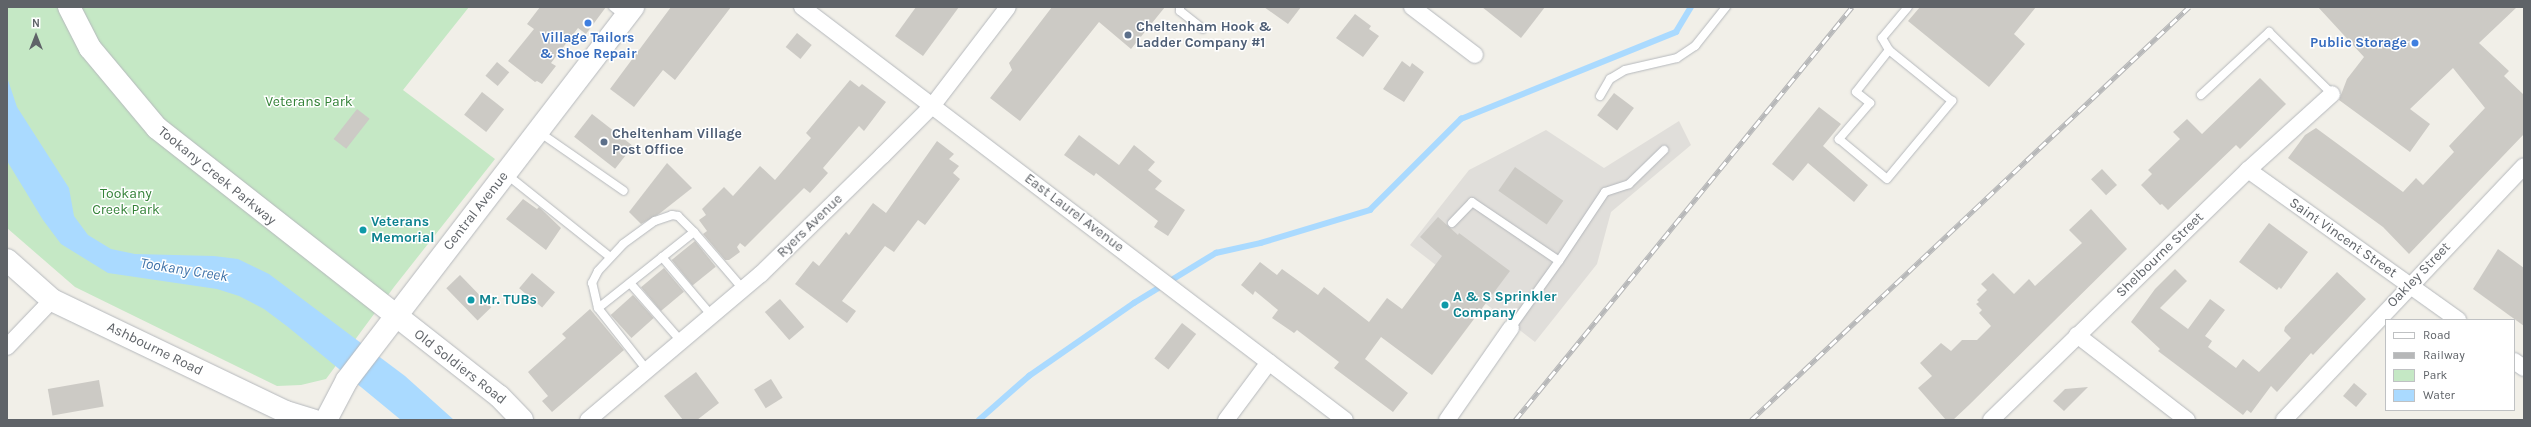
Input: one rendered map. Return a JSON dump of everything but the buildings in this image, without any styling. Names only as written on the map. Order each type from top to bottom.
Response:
[{"type":"street","name":"Tookany Creek Parkway","points":[[69,7],[90,48],[157,128],[396,316]]},
{"type":"street","name":"East Laurel Avenue","points":[[802,7],[933,105],[1345,420]]},
{"type":"street","name":"Ryers Avenue","points":[[588,420],[743,289],[933,105],[1008,7]]},
{"type":"street","points":[[1412,7],[1475,55]]},
{"type":"street","name":"Central Avenue","points":[[326,420],[347,380],[538,131],[624,10]]},
{"type":"street","name":"Shelbourne Street","points":[[1991,420],[2248,170],[2332,94]]},
{"type":"street","name":"Oakley Street","points":[[2284,420],[2409,285],[2524,166]]},
{"type":"street","name":"Saint Vincent Street","points":[[2248,170],[2457,319]]},
{"type":"street","name":"Ashbourne Road","points":[[7,260],[52,300],[286,412],[313,420]]},
{"type":"street","points":[[7,347],[52,300]]},
{"type":"street","name":"Old Soldiers Road","points":[[396,316],[499,396],[522,420]]},
{"type":"street","points":[[1447,420],[1511,328]]},
{"type":"street","points":[[2077,335],[2187,420]]},
{"type":"street","points":[[1226,420],[1269,362]]},
{"type":"street","points":[[2515,362],[2524,368]]},
{"type":"lane","points":[[1180,7],[1180,11],[1203,29]]},
{"type":"lane","points":[[1600,96],[1610,79],[1625,70],[1677,58],[1695,46],[1726,7]]},
{"type":"lane","points":[[1889,50],[1856,92],[1870,103],[1839,139],[1887,179],[1952,101],[1889,50],[1882,38],[1908,7]]},
{"type":"lane","points":[[2202,95],[2269,32],[2332,94]]},
{"type":"lane","points":[[538,131],[624,191]]},
{"type":"lane","points":[[1511,328],[1559,261],[1605,192],[1629,184],[1664,150]]},
{"type":"lane","points":[[505,174],[610,257]]},
{"type":"lane","points":[[1452,223],[1472,202],[1559,261]]},
{"type":"lane","points":[[647,370],[598,308],[592,283],[610,257],[662,217],[678,216],[694,232],[743,289]]},
{"type":"lane","points":[[598,308],[694,232]]},
{"type":"lane","points":[[662,257],[712,316]]},
{"type":"lane","points":[[630,283],[681,341]]},
{"type":"shaded area","points":[[1679,121],[1691,145],[1611,212],[1597,264],[1535,342],[1410,245],[1469,170],[1546,130],[1604,168]]},
{"type":"green space","points":[[7,7],[469,7],[403,90],[495,159],[394,287],[326,379],[301,385],[277,386],[75,287],[7,228]]},
{"type":"water","name":"Tookany Creek","points":[[7,77],[17,107],[69,188],[74,216],[88,235],[111,249],[135,254],[214,256],[238,259],[269,274],[405,376],[454,420],[401,420],[288,327],[264,309],[239,296],[217,289],[108,273],[61,244],[43,220],[7,161]]},
{"type":"waterway","points":[[979,420],[1029,376],[1134,303],[1216,253],[1261,243],[1370,210],[1461,119],[1676,32],[1691,7]]},
{"type":"railway","points":[[1515,420],[1852,7]]},
{"type":"railway","points":[[1751,420],[2189,7]]},
{"type":"place","name":"Village Tailors & Shoe Repair","points":[[588,23]]},
{"type":"place","name":"Cheltenham Hook & Ladder Company #1","points":[[1128,35]]},
{"type":"place","name":"Public Storage","points":[[2415,43]]},
{"type":"place","name":"Cheltenham Village Post Office","points":[[604,142]]},
{"type":"place","name":"Veterans Memorial","points":[[363,230]]},
{"type":"place","name":"Mr. TUBs","points":[[471,300]]},
{"type":"place","name":"A & S Sprinkler Company","points":[[1445,305]]},
{"type":"park label","name":"Veterans Park","points":[[309,102]]},
{"type":"park label","name":"Tookany Creek Park","points":[[126,202]]}]
